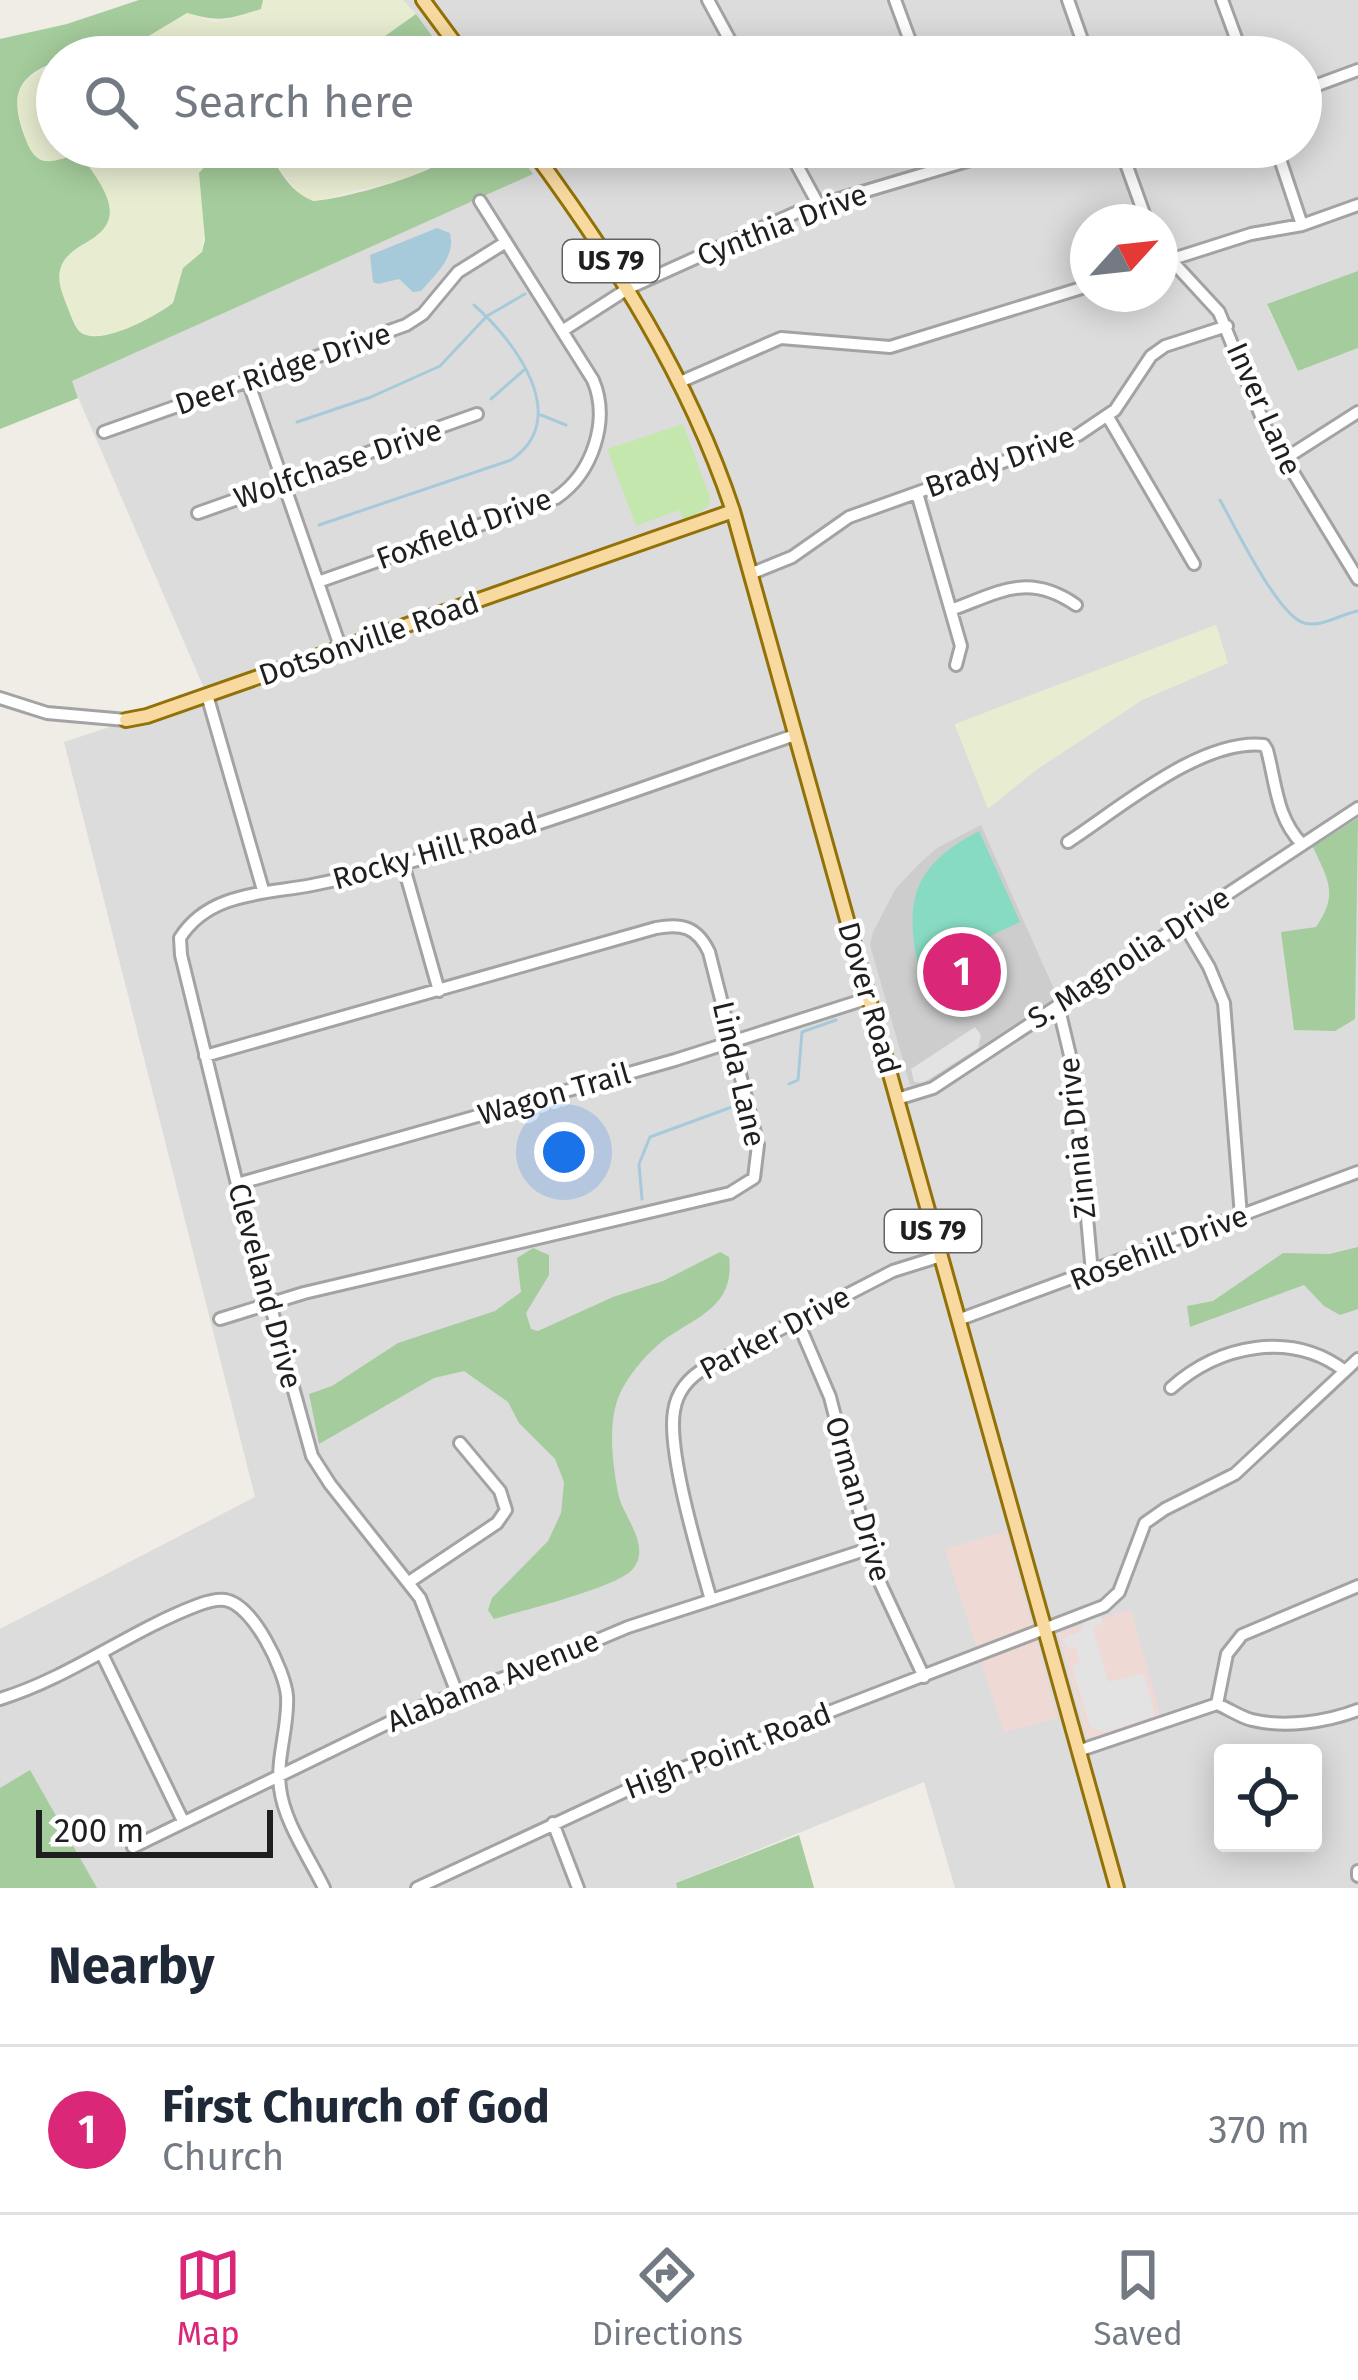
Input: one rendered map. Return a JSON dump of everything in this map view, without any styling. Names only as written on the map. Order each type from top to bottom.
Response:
[{"type":"main road","points":[[423,0],[450,36]]},
{"type":"main road","name":"Dover Road","points":[[545,168],[629,288],[680,382],[733,511],[1117,1888]]},
{"type":"main road","name":"Dotsonville Road","points":[[126,720],[733,511]]},
{"type":"street","points":[[708,0],[728,36]]},
{"type":"street","points":[[895,0],[908,36]]},
{"type":"street","points":[[1068,0],[1081,36]]},
{"type":"street","points":[[1222,0],[1235,36]]},
{"type":"street","points":[[1322,83],[1358,70]]},
{"type":"street","points":[[798,168],[818,204]]},
{"type":"street","name":"Cynthia Drive","points":[[562,331],[629,288],[818,204],[926,168]]},
{"type":"street","points":[[1128,168],[1141,204]]},
{"type":"street","points":[[1283,168],[1302,225]]},
{"type":"street","name":"Foxfield Drive","points":[[318,582],[551,500],[570,487],[598,436],[601,404],[593,378],[480,201]]},
{"type":"street","points":[[1178,257],[1252,234],[1302,225],[1358,205]]},
{"type":"street","name":"Deer Ridge Drive","points":[[104,432],[413,322],[449,279],[506,242]]},
{"type":"street","name":"Inver Lane","points":[[1178,272],[1210,300],[1227,326],[1257,409],[1283,460],[1358,579]]},
{"type":"street","points":[[680,382],[782,338],[890,347],[1070,292]]},
{"type":"street","name":"Brady Drive","points":[[750,574],[792,557],[840,521],[1078,435],[1108,417],[1151,356],[1175,341],[1227,326]]},
{"type":"street","points":[[248,381],[341,649]]},
{"type":"street","points":[[1283,460],[1358,412]]},
{"type":"street","name":"Wolfchase Drive","points":[[198,513],[477,415]]},
{"type":"street","points":[[1108,417],[1194,564]]},
{"type":"street","points":[[917,493],[961,646],[956,665]]},
{"type":"street","points":[[951,610],[1028,586],[1049,590],[1076,605]]},
{"type":"street","points":[[207,695],[263,890]]},
{"type":"street","name":"Dotsonville Road","points":[[0,698],[47,713],[126,720]]},
{"type":"street","name":"Rocky Hill Road","points":[[263,890],[309,886],[429,859],[796,735]]},
{"type":"street","points":[[1068,842],[1200,758],[1239,746],[1264,745],[1279,805],[1302,844]]},
{"type":"street","name":"S. Magnolia Drive","points":[[897,1099],[933,1088],[1358,808]]},
{"type":"street","points":[[403,864],[439,991]]},
{"type":"street","name":"Cleveland Drive","points":[[263,890],[200,916],[181,938],[205,1057],[269,1305],[317,1467],[409,1582],[433,1624],[457,1693]]},
{"type":"street","points":[[1183,922],[1224,1003],[1241,1216]]},
{"type":"street","name":"Linda Lane","points":[[205,1057],[656,928],[682,926],[696,932],[709,952],[758,1145],[756,1173],[744,1186],[487,1253],[304,1293],[220,1319]]},
{"type":"street","name":"Wagon Trail","points":[[237,1184],[868,998]]},
{"type":"street","name":"Zinnia Drive","points":[[1058,1005],[1074,1072],[1091,1273]]},
{"type":"street","name":"Rosehill Drive","points":[[958,1320],[1358,1172]]},
{"type":"street","name":"Parker Drive","points":[[711,1600],[673,1436],[679,1394],[692,1375],[893,1271],[941,1256]]},
{"type":"street","name":"Orman Drive","points":[[797,1320],[833,1409],[868,1549],[923,1677]]},
{"type":"street","points":[[1171,1388],[1196,1369],[1264,1345],[1291,1345],[1345,1371]]},
{"type":"street","name":"High Point Road","points":[[417,1888],[676,1769],[1046,1631],[1111,1601],[1123,1584],[1145,1523],[1165,1508],[1235,1474],[1358,1359]]},
{"type":"street","points":[[409,1582],[497,1522],[506,1510],[500,1491],[460,1443]]},
{"type":"street","name":"Alabama Avenue","points":[[133,1847],[457,1693],[628,1627],[868,1549]]},
{"type":"street","points":[[1217,1704],[1227,1654],[1242,1635],[1358,1586]]},
{"type":"street","points":[[0,1699],[51,1681],[198,1605],[226,1600],[251,1618],[281,1671],[287,1700],[280,1774],[283,1799],[324,1888]]},
{"type":"street","points":[[102,1654],[183,1821]]},
{"type":"street","points":[[1078,1750],[1217,1704],[1265,1722],[1314,1721],[1358,1711]]},
{"type":"street","points":[[553,1823],[578,1888]]},
{"type":"shaded area","points":[[403,0],[1358,0],[1358,271],[1267,305],[1298,371],[1358,348],[1358,1888],[955,1888],[924,1782],[676,1883],[677,1888],[0,1888],[0,1629],[255,1497],[64,742],[207,695],[71,381],[532,174],[528,168],[1322,168],[1322,36],[431,36]],"holes":[[[1216,625],[1227,663],[1142,700],[1037,769],[988,808],[955,725]],[[1131,1610],[1120,1733],[1087,1737],[1059,1634]],[[978,1647],[1057,1718],[1004,1731]]]},
{"type":"shaded area","points":[[981,825],[1058,998],[927,1084],[910,1085],[870,945],[873,932],[896,888],[919,864],[937,848]]},
{"type":"shaded area","points":[[975,1027],[981,1035],[978,1048],[923,1083],[914,1082],[911,1069]]},
{"type":"shaded area","points":[[1006,1531],[1058,1718],[1004,1732],[945,1549]]},
{"type":"shaded area","points":[[1131,1609],[1161,1718],[1120,1733],[1087,1737],[1059,1633]]},
{"type":"shaded area","points":[[1100,1614],[1103,1623],[1093,1627],[1108,1682],[1144,1674],[1155,1716],[1105,1732],[1091,1728],[1072,1666],[1080,1663],[1076,1647],[1067,1648],[1063,1639],[1081,1631],[1083,1620]]},
{"type":"green space","points":[[139,0],[263,0],[261,9],[240,16],[216,19],[187,13],[149,36],[36,36],[36,72],[20,89],[17,109],[26,141],[36,156],[36,168],[89,168],[109,203],[105,226],[69,254],[59,275],[74,323],[88,335],[127,329],[173,303],[183,268],[202,252],[205,240],[199,173],[204,168],[278,168],[299,193],[313,201],[370,190],[432,168],[529,168],[533,174],[72,381],[78,398],[0,429],[0,39],[67,24]]},
{"type":"green space","points":[[263,0],[403,0],[416,14],[386,36],[149,36],[187,13],[213,22],[261,9]]},
{"type":"green space","points":[[416,14],[432,36],[385,36]]},
{"type":"green space","points":[[36,73],[36,156],[29,149],[17,108],[17,91]]},
{"type":"green space","points":[[71,168],[256,168],[204,222],[202,252],[183,268],[173,303],[112,334],[90,336],[78,331],[69,311],[59,282],[60,267],[68,255],[101,233]]},
{"type":"green space","points":[[278,168],[429,168],[402,180],[313,201],[302,196]]},
{"type":"green space","points":[[1358,271],[1358,348],[1298,371],[1267,304]]},
{"type":"green space","points":[[683,424],[710,497],[709,506],[684,521],[679,510],[636,526],[607,449]]},
{"type":"green space","points":[[1216,625],[1228,663],[1142,700],[1037,769],[988,809],[955,724]]},
{"type":"green space","points":[[1358,818],[1355,1019],[1335,1031],[1294,1030],[1281,932],[1316,927],[1329,896],[1327,878],[1313,847]]},
{"type":"green space","points":[[979,831],[1020,922],[919,969],[912,923],[919,886],[940,857]]},
{"type":"green space","points":[[1358,1247],[1358,1309],[1340,1315],[1304,1285],[1190,1327],[1187,1306],[1213,1301],[1283,1253],[1329,1254]]},
{"type":"green space","points":[[533,1248],[549,1255],[549,1275],[526,1313],[531,1329],[538,1331],[613,1297],[663,1281],[720,1252],[729,1257],[729,1273],[721,1297],[653,1350],[631,1374],[617,1401],[613,1459],[618,1493],[638,1541],[638,1561],[632,1570],[588,1591],[494,1619],[488,1610],[492,1598],[548,1541],[561,1513],[564,1482],[555,1459],[519,1423],[508,1402],[464,1371],[434,1378],[319,1444],[309,1394],[332,1386],[398,1343],[495,1311],[521,1292],[517,1258]]},
{"type":"green space","points":[[30,1770],[97,1888],[0,1888],[0,1788]]},
{"type":"green space","points":[[799,1835],[814,1888],[677,1888],[676,1883]]},
{"type":"water","points":[[437,228],[450,233],[450,250],[421,291],[413,292],[399,279],[373,282],[370,255]]},
{"type":"waterway","points":[[297,422],[371,397],[440,366],[487,316],[525,294]]},
{"type":"waterway","points":[[319,525],[511,460],[529,443],[537,423],[531,380],[506,338],[474,305]]},
{"type":"waterway","points":[[491,399],[524,370]]},
{"type":"waterway","points":[[541,415],[566,425]]},
{"type":"waterway","points":[[1220,500],[1258,568],[1294,617],[1317,624],[1358,611]]},
{"type":"waterway","points":[[789,1084],[798,1080],[802,1032],[836,1020]]},
{"type":"waterway","points":[[642,1199],[639,1164],[650,1137],[740,1104]]},
{"type":"place","name":"First Church of God","points":[[962,972]]}]
